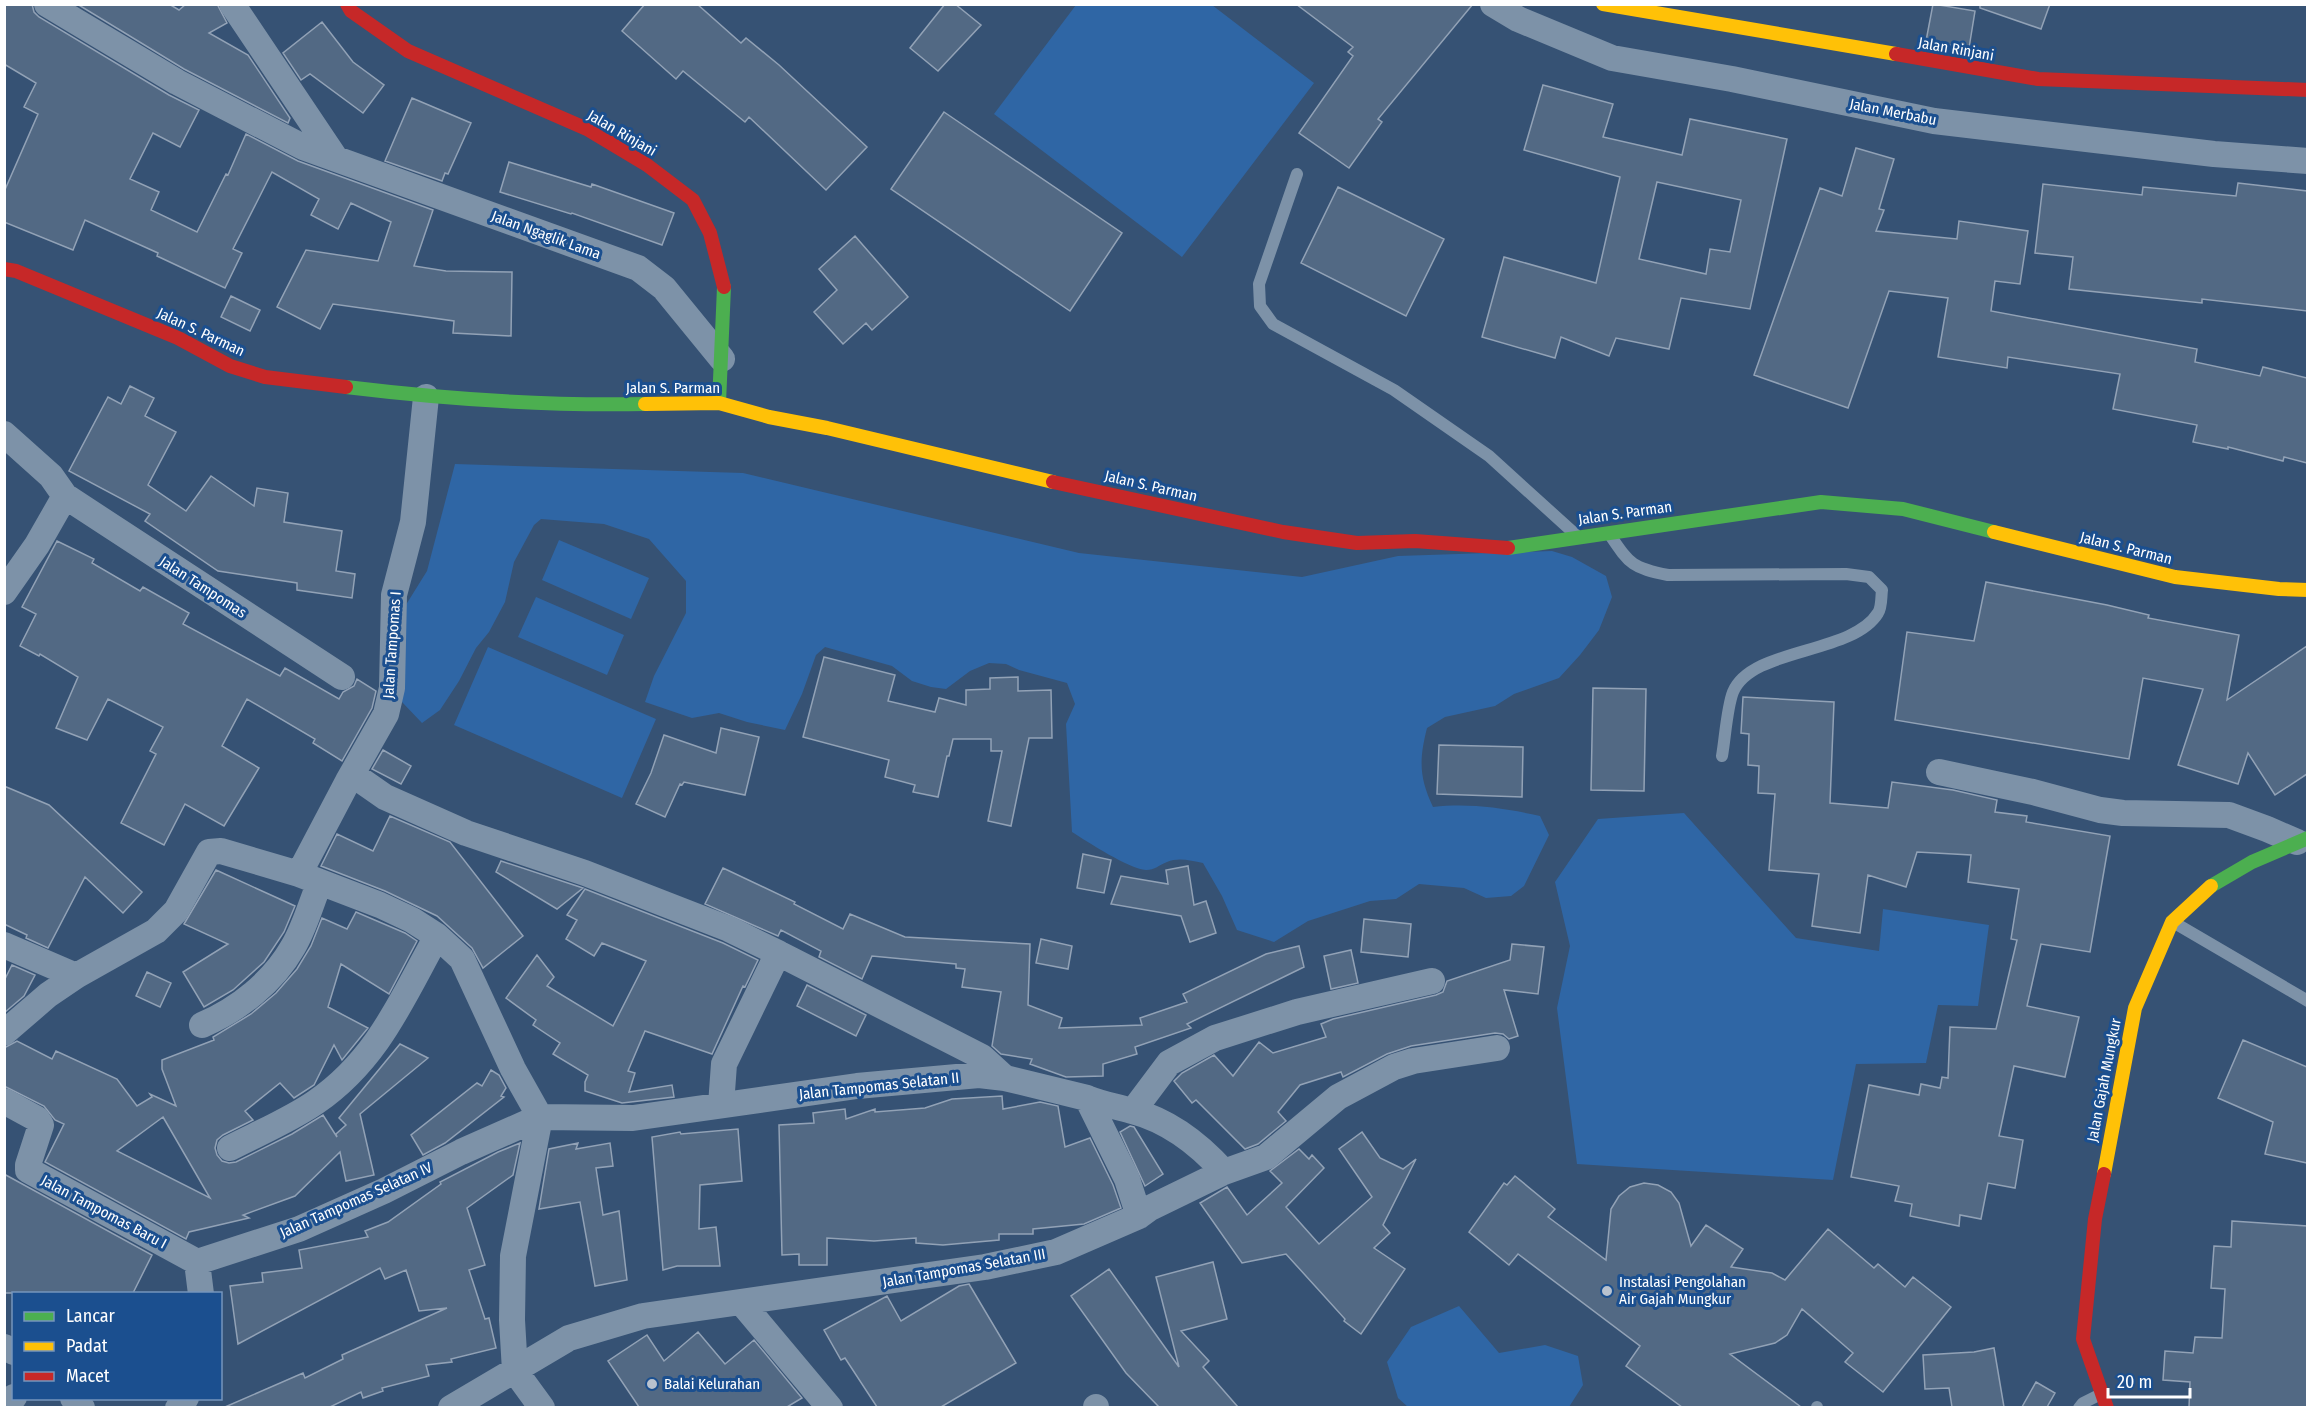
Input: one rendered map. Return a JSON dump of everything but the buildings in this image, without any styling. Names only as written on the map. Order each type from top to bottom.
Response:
[{"type":"main road","name":"Jalan Rinjani","points":[[347,4],[351,11],[408,51],[587,129],[647,165],[693,200],[710,233],[724,284],[719,403]]},
{"type":"main road","name":"Jalan Rinjani","points":[[1603,4],[2038,79],[2307,90]]},
{"type":"main road","name":"Jalan S. Parman","points":[[8,268],[178,338],[239,369],[265,376],[426,397],[599,405],[719,403],[1002,471],[1294,534],[1357,543],[1415,541],[1506,548],[1821,502],[1903,508],[2175,577],[2307,590]]},
{"type":"main road","name":"Jalan Gajah Mungkur","points":[[2107,1407],[2084,1339],[2095,1219],[2135,1008],[2172,922],[2213,884],[2252,862],[2302,841]]},
{"type":"street","name":"Jalan Ngaglik Lama","points":[[47,4],[177,82],[303,147],[638,268],[664,288],[722,360]]},
{"type":"street","points":[[232,4],[336,159]]},
{"type":"street","name":"Jalan Merbabu","points":[[1493,4],[1528,24],[1612,58],[1732,79],[1934,121],[2214,154],[2307,162]]},
{"type":"street","name":"Jalan Tampomas I","points":[[202,1025],[224,1015],[276,973],[293,948],[310,878],[352,774],[386,714],[392,688],[394,595],[413,522],[426,397]]},
{"type":"street","name":"Jalan Tampomas","points":[[4,434],[51,476],[64,496],[342,677]]},
{"type":"street","points":[[4,592],[37,545],[64,496]]},
{"type":"street","points":[[1939,772],[2033,792],[2100,810],[2123,813],[2229,815],[2302,841]]},
{"type":"street","points":[[352,774],[385,797],[466,833],[585,873],[729,929],[982,1057],[1005,1078]]},
{"type":"street","points":[[8,1026],[76,976],[156,931],[176,911],[209,852],[221,851],[310,878],[402,915],[437,936],[462,959],[513,1069],[540,1117],[513,1256],[512,1320],[515,1371],[542,1407]]},
{"type":"street","points":[[230,1148],[315,1103],[346,1078],[380,1039],[437,936]]},
{"type":"street","points":[[4,945],[76,976]]},
{"type":"street","points":[[721,1105],[724,1064],[778,953]]},
{"type":"street","points":[[1133,1111],[1169,1063],[1215,1038],[1297,1012],[1432,981]]},
{"type":"street","name":"Jalan Tampomas Selatan III","points":[[451,1407],[569,1338],[643,1316],[986,1267],[1056,1252],[1139,1216],[1150,1208],[1224,1172],[1266,1157],[1338,1097],[1368,1079],[1413,1061],[1497,1048]]},
{"type":"street","name":"Jalan Tampomas Selatan II","points":[[540,1117],[633,1118],[857,1086],[979,1076],[1005,1078],[1088,1098],[1110,1107],[1133,1111],[1178,1131],[1203,1148],[1224,1172]]},
{"type":"street","points":[[1088,1098],[1127,1179],[1139,1216]]},
{"type":"street","name":"Jalan Tampomas Baru I","points":[[4,1101],[37,1119],[41,1125],[28,1170],[197,1262]]},
{"type":"street","name":"Jalan Tampomas Selatan IV","points":[[197,1262],[299,1229],[540,1117]]},
{"type":"street","points":[[197,1262],[201,1292]]},
{"type":"street","points":[[741,1302],[830,1407]]},
{"type":"lane","points":[[1297,174],[1259,284],[1260,306],[1273,324],[1394,390],[1489,456],[1578,536]]},
{"type":"lane","points":[[1608,532],[1626,560],[1645,570],[1668,575],[1846,574],[1869,577],[1882,590],[1879,612],[1862,631],[1762,667],[1743,678],[1732,692],[1722,756]]},
{"type":"lane","points":[[2172,922],[2307,1001]]},
{"type":"lane","points":[[2079,1407],[2101,1394]]},
{"type":"shaded area","points":[[1076,5],[1212,5],[1314,83],[1182,257],[994,114]]},
{"type":"shaded area","points":[[455,464],[743,473],[1079,553],[1302,577],[1398,556],[1552,551],[1572,557],[1606,576],[1612,597],[1599,630],[1559,678],[1514,694],[1495,706],[1445,717],[1427,728],[1422,768],[1425,786],[1433,807],[1487,807],[1540,816],[1549,835],[1524,886],[1511,896],[1486,898],[1464,888],[1419,884],[1396,899],[1370,901],[1308,921],[1274,942],[1237,930],[1222,896],[1203,863],[1176,860],[1146,870],[1130,865],[1072,832],[1066,724],[1075,704],[1067,683],[1019,670],[1006,664],[989,663],[970,671],[946,689],[931,687],[912,681],[892,666],[825,647],[816,655],[802,694],[785,730],[719,713],[692,718],[645,702],[654,676],[686,613],[686,581],[649,539],[604,524],[541,519],[534,525],[514,562],[505,602],[489,632],[476,648],[459,681],[440,710],[422,723],[402,702],[398,673],[399,616],[427,571]]},
{"type":"shaded area","points":[[559,540],[649,578],[631,619],[542,580]]},
{"type":"shaded area","points":[[536,597],[624,635],[607,675],[518,637]]},
{"type":"shaded area","points":[[488,647],[656,719],[622,798],[454,725]]},
{"type":"shaded area","points":[[1684,813],[1796,938],[1879,951],[1883,909],[1989,925],[1978,1006],[1938,1005],[1926,1063],[1856,1064],[1833,1180],[1577,1164],[1557,1008],[1570,946],[1555,882],[1598,819]]},
{"type":"shaded area","points":[[1459,1306],[1499,1353],[1545,1345],[1578,1356],[1583,1385],[1569,1407],[1408,1407],[1398,1398],[1387,1362],[1411,1327]]},
{"type":"traffic: fast","points":[[719,403],[724,287]]},
{"type":"traffic: fast","points":[[346,387],[495,401],[645,404]]},
{"type":"traffic: fast","points":[[1508,548],[1821,502],[1903,509],[1994,532]]},
{"type":"traffic: fast","points":[[2211,886],[2252,862],[2308,838]]},
{"type":"traffic: slow","points":[[1603,4],[1896,54]]},
{"type":"traffic: slow","points":[[645,404],[719,403],[769,417],[827,428],[1053,482]]},
{"type":"traffic: slow","points":[[1994,532],[2175,577],[2279,589],[2308,590]]},
{"type":"traffic: slow","points":[[2104,1174],[2135,1008],[2172,922],[2211,886]]},
{"type":"traffic: jam","points":[[347,4],[351,11],[408,51],[587,129],[647,165],[693,200],[710,233],[724,287]]},
{"type":"traffic: jam","points":[[1896,54],[2038,79],[2308,90]]},
{"type":"traffic: jam","points":[[4,269],[16,271],[178,338],[230,366],[265,377],[346,387]]},
{"type":"traffic: jam","points":[[1053,482],[1283,532],[1357,543],[1415,541],[1508,548]]},
{"type":"traffic: jam","points":[[2104,1174],[2095,1219],[2083,1339],[2107,1408]]},
{"type":"place","name":"Instalasi Pengolahan Air Gajah Mungkur","points":[[1607,1291]]},
{"type":"place","name":"Balai Kelurahan","points":[[652,1384]]}]
